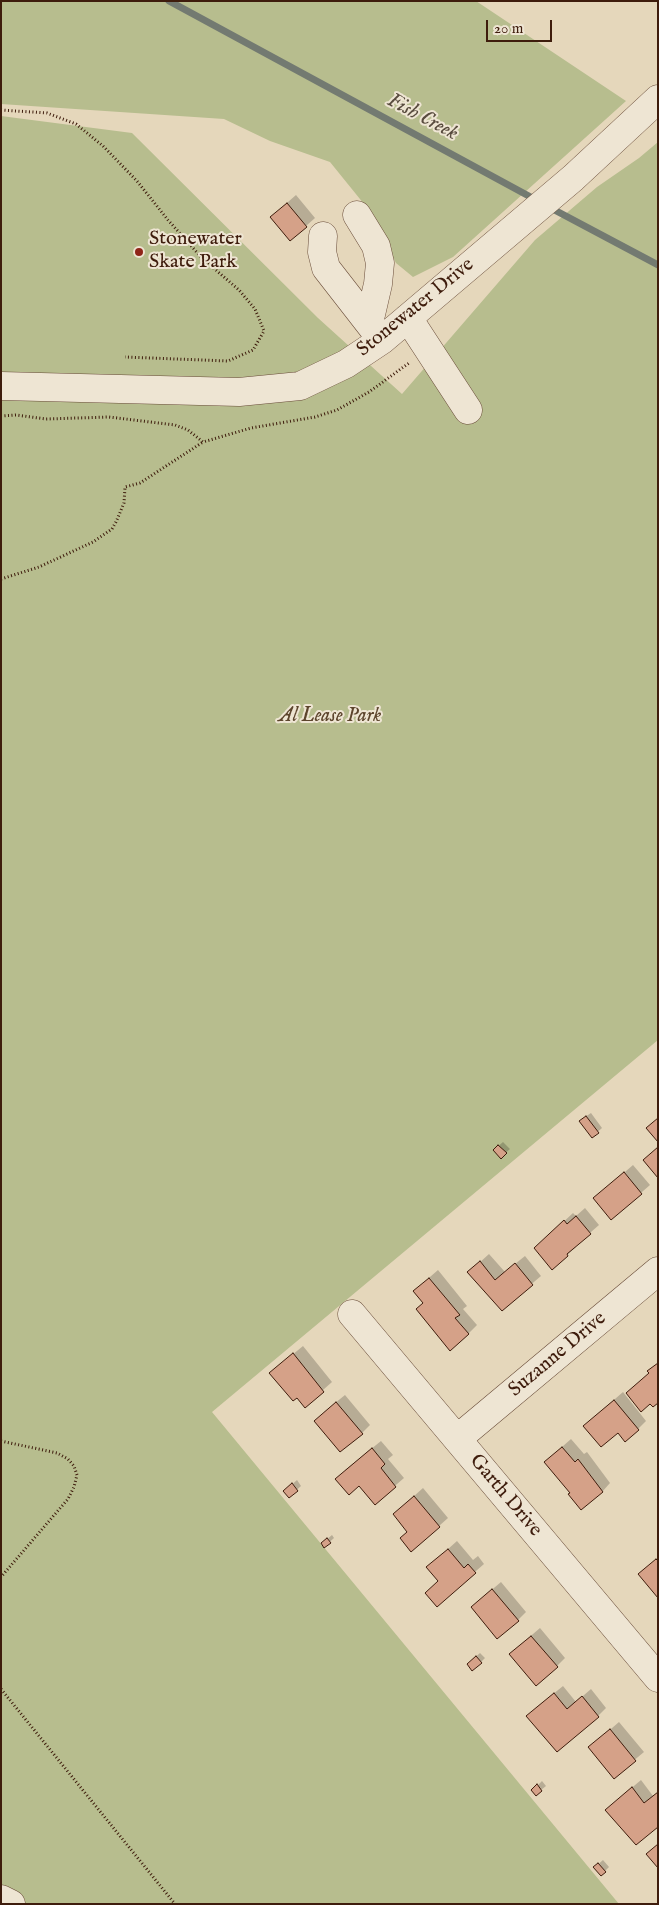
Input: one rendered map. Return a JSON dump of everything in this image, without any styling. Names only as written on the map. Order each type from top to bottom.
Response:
[{"type":"street","name":"Stonewater Drive","points":[[1,386],[239,392],[300,386],[346,364],[375,332],[408,318],[573,178],[658,99]]},
{"type":"street","points":[[357,215],[376,246],[380,263],[375,332]]},
{"type":"street","points":[[323,236],[322,252],[326,268],[375,332]]},
{"type":"street","points":[[408,318],[468,410]]},
{"type":"street","name":"Suzanne Drive","points":[[458,1439],[658,1271]]},
{"type":"street","name":"Garth Drive","points":[[352,1314],[658,1678]]},
{"type":"street","points":[[1,1899],[11,1904]]},
{"type":"path","points":[[1,110],[47,113],[76,124],[103,146],[138,181],[168,220],[202,258],[238,290],[255,309],[264,331],[253,350],[228,361],[125,357]]},
{"type":"path","points":[[1,579],[39,567],[93,542],[112,528],[116,522],[124,503],[125,487],[140,483],[203,442]]},
{"type":"path","points":[[1,1441],[57,1453],[68,1459],[74,1466],[77,1475],[68,1499],[1,1577]]},
{"type":"path","points":[[1,1689],[175,1904]]},
{"type":"green space","points":[[1,1],[476,1],[626,101],[453,257],[413,277],[396,263],[364,204],[330,162],[270,141],[224,119],[1,104]]},
{"type":"green space","name":"Al Lease Park","points":[[1,116],[132,133],[318,318],[402,394],[535,240],[597,187],[639,158],[658,142],[658,1040],[212,1412],[619,1904],[1,1904]]},
{"type":"building","points":[[287,203],[307,227],[290,241],[270,217]]},
{"type":"building","points":[[586,1116],[599,1133],[592,1138],[579,1121]]},
{"type":"building","points":[[658,1118],[658,1142],[646,1128]]},
{"type":"building","points":[[498,1145],[507,1153],[501,1159],[493,1150]]},
{"type":"building","points":[[658,1147],[658,1178],[643,1160]]},
{"type":"building","points":[[624,1172],[642,1194],[611,1220],[593,1198]]},
{"type":"building","points":[[576,1216],[591,1234],[567,1254],[568,1256],[552,1270],[534,1248],[564,1220],[567,1224]]},
{"type":"building","points":[[480,1261],[495,1280],[515,1263],[533,1285],[502,1311],[467,1272]]},
{"type":"building","points":[[429,1278],[460,1315],[455,1318],[469,1334],[450,1351],[416,1309],[423,1303],[413,1291]]},
{"type":"building","points":[[293,1353],[324,1392],[305,1408],[297,1398],[293,1401],[269,1373]]},
{"type":"building","points":[[658,1363],[658,1403],[653,1407],[650,1404],[641,1412],[626,1393],[649,1373],[647,1371]]},
{"type":"building","points":[[614,1400],[639,1430],[625,1442],[618,1433],[601,1447],[583,1426]]},
{"type":"building","points":[[336,1402],[363,1434],[340,1452],[314,1421]]},
{"type":"building","points":[[562,1447],[575,1462],[578,1459],[603,1492],[581,1510],[568,1494],[570,1493],[544,1462]]},
{"type":"building","points":[[372,1448],[385,1464],[381,1468],[396,1487],[375,1505],[359,1486],[349,1495],[335,1479]]},
{"type":"building","points":[[292,1483],[298,1491],[289,1498],[283,1491]]},
{"type":"building","points":[[414,1496],[440,1527],[411,1552],[400,1538],[407,1532],[393,1514]]},
{"type":"building","points":[[327,1538],[331,1543],[324,1548],[321,1543]]},
{"type":"building","points":[[448,1549],[464,1568],[468,1564],[476,1573],[437,1607],[425,1593],[438,1581],[426,1567]]},
{"type":"building","points":[[656,1559],[658,1561],[658,1598],[638,1574]]},
{"type":"building","points":[[492,1589],[519,1621],[497,1639],[471,1607]]},
{"type":"building","points":[[531,1636],[558,1667],[536,1686],[509,1654]]},
{"type":"building","points":[[476,1656],[482,1663],[472,1671],[467,1664]]},
{"type":"building","points":[[554,1693],[567,1709],[582,1696],[599,1717],[557,1752],[526,1716]]},
{"type":"building","points":[[610,1729],[636,1761],[614,1779],[588,1747]]},
{"type":"building","points":[[537,1784],[542,1791],[536,1796],[531,1790]]},
{"type":"building","points":[[632,1787],[644,1803],[658,1792],[658,1827],[636,1845],[605,1810]]},
{"type":"building","points":[[658,1844],[658,1868],[646,1854]]},
{"type":"building","points":[[598,1863],[606,1872],[601,1876],[593,1867]]},
{"type":"waterway","name":"Fish Creek","points":[[169,1],[538,201]]},
{"type":"waterway","name":"Fish Creek","points":[[547,206],[658,265]]},
{"type":"place","name":"Stonewater Skate Park","points":[[139,252]]}]
